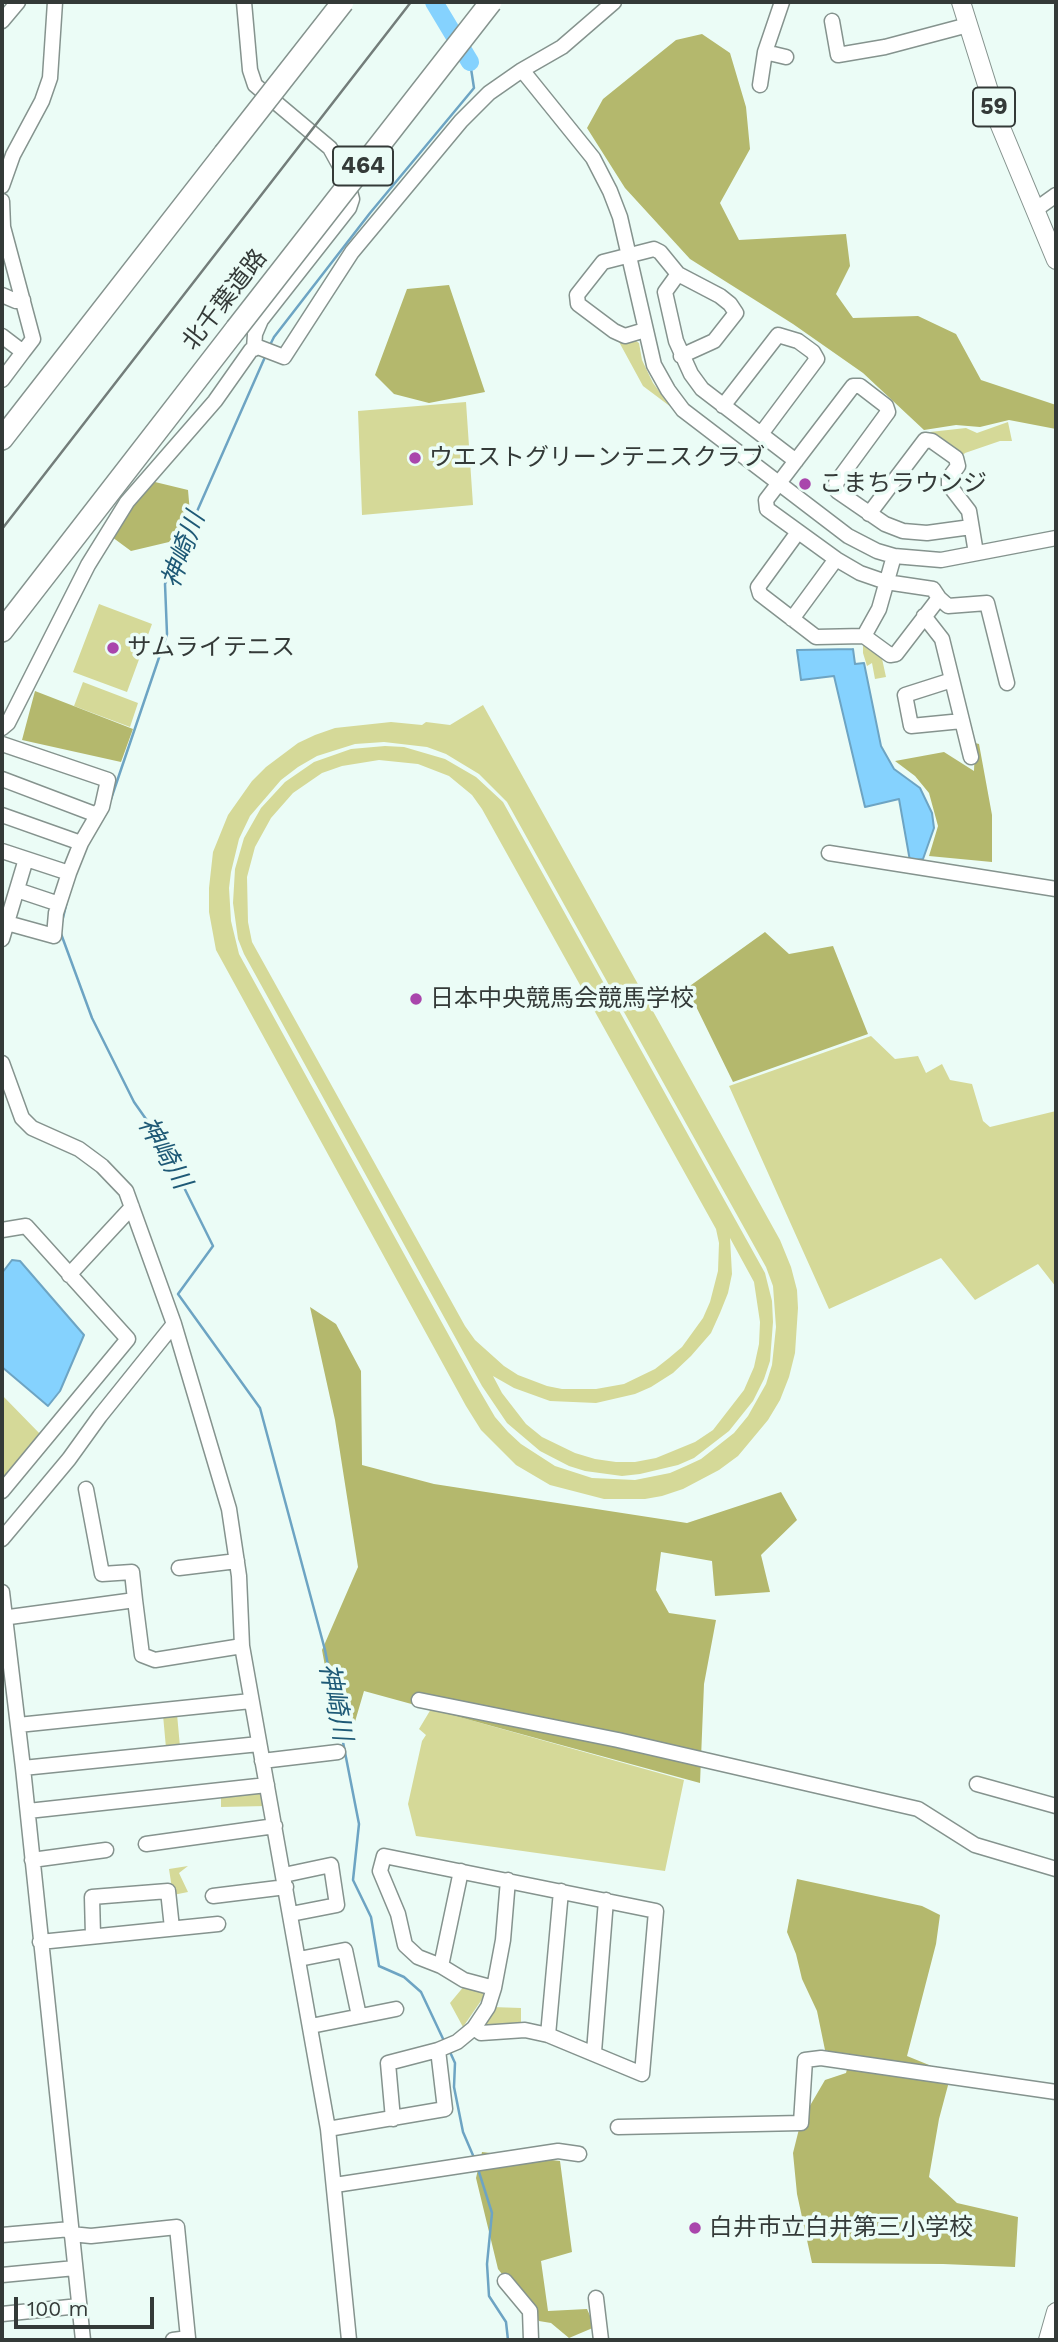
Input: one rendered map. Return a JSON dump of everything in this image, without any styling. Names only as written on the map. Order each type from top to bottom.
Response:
[{"type":"highway","points":[[2,439],[343,2]]},
{"type":"highway","name":"北千葉道路","points":[[2,631],[491,2]]},
{"type":"main road","name":"59","points":[[961,2],[1003,134],[1056,260]]},
{"type":"main road","points":[[1048,2340],[1056,2312]]},
{"type":"street","points":[[2,21],[18,2]]},
{"type":"street","points":[[2,186],[13,155],[42,101],[50,78],[55,2]]},
{"type":"street","points":[[244,2],[250,70],[256,85],[330,148],[346,177],[352,199],[349,208],[261,320],[255,334],[263,350]]},
{"type":"street","points":[[2,728],[8,723],[88,565],[127,502],[215,401],[251,350],[263,350],[284,357],[352,252],[461,121],[489,93],[562,47],[614,2]]},
{"type":"street","points":[[760,85],[765,52],[782,2]]},
{"type":"street","points":[[832,21],[838,55],[885,47],[968,25]]},
{"type":"street","points":[[765,52],[786,57]]},
{"type":"street","points":[[522,70],[593,158],[614,200],[654,365],[683,410],[848,536],[869,548],[894,556],[941,560],[1056,538]]},
{"type":"street","points":[[1035,210],[1056,195]]},
{"type":"street","points":[[2,201],[2,227],[33,339],[2,380]]},
{"type":"street","points":[[1035,210],[1056,207]]},
{"type":"street","points":[[645,330],[625,336],[614,331],[578,303],[577,295],[603,262],[654,249],[660,252],[678,274],[719,296],[730,304],[736,313],[714,341],[681,356]]},
{"type":"street","points":[[678,274],[665,292],[676,341],[691,374],[702,388],[723,406],[796,461]]},
{"type":"street","points":[[2,295],[16,301],[23,300]]},
{"type":"street","points":[[723,406],[778,335],[798,341],[813,352],[817,359],[761,434]]},
{"type":"street","points":[[2,336],[23,352]]},
{"type":"street","points":[[971,527],[927,533],[903,531],[885,524],[837,491],[836,483],[888,412],[886,406],[860,386],[853,386],[766,500],[767,509],[860,573],[886,582],[933,589],[948,606],[987,603],[1007,683]]},
{"type":"street","points":[[869,514],[925,440],[932,441],[956,458],[958,466],[949,478],[950,485],[969,511],[976,553]]},
{"type":"street","points":[[798,532],[758,587],[760,594],[816,637],[864,636],[890,655],[896,654],[939,598]]},
{"type":"street","points":[[864,636],[878,609],[894,556]]},
{"type":"street","points":[[792,619],[836,559]]},
{"type":"street","points":[[925,616],[942,639],[971,757]]},
{"type":"street","points":[[952,680],[905,695],[911,726],[962,721]]},
{"type":"street","points":[[2,744],[108,780],[102,807],[81,843],[69,873],[59,905],[54,936],[6,923]]},
{"type":"street","points":[[2,779],[97,815]]},
{"type":"street","points":[[2,815],[81,843]]},
{"type":"street","points":[[2,851],[69,873]]},
{"type":"street","points":[[829,853],[1056,889]]},
{"type":"street","points":[[2,939],[26,859]]},
{"type":"street","points":[[17,890],[59,905]]},
{"type":"street","points":[[2,1063],[22,1118],[32,1128],[79,1149],[102,1166],[126,1191],[174,1324],[229,1509],[237,1560],[242,1646],[328,2129],[349,2340]]},
{"type":"street","points":[[69,1275],[132,1207]]},
{"type":"street","points":[[2,1230],[26,1226],[128,1339],[2,1491]]},
{"type":"street","points":[[2,1539],[69,1459],[174,1324]]},
{"type":"street","points":[[86,1489],[102,1574],[132,1572],[142,1655],[155,1660],[242,1646]]},
{"type":"street","points":[[179,1568],[237,1560]]},
{"type":"street","points":[[2,1592],[83,2340]]},
{"type":"street","points":[[3,1617],[135,1600]]},
{"type":"street","points":[[419,1700],[618,1740],[918,1809],[975,1845],[1056,1869]]},
{"type":"street","points":[[18,1725],[251,1701]]},
{"type":"street","points":[[23,1768],[259,1744]]},
{"type":"street","points":[[262,1761],[338,1752]]},
{"type":"street","points":[[977,1784],[1056,1806]]},
{"type":"street","points":[[27,1811],[267,1785]]},
{"type":"street","points":[[146,1844],[275,1826]]},
{"type":"street","points":[[32,1860],[106,1850]]},
{"type":"street","points":[[474,2028],[481,2033],[525,2030],[548,2035],[642,2074],[656,1911],[384,1856],[380,1871],[398,1914],[405,1945],[418,1957],[441,1966],[464,1980],[494,1988]]},
{"type":"street","points":[[214,1896],[285,1881],[331,1865],[337,1905],[291,1914]]},
{"type":"street","points":[[441,1966],[461,1871]]},
{"type":"street","points":[[393,2119],[388,2063],[439,2050],[457,2042],[474,2028],[488,2007],[503,1940],[508,1880]]},
{"type":"street","points":[[93,1936],[92,1897],[168,1891],[172,1928]]},
{"type":"street","points":[[548,2035],[561,1891]]},
{"type":"street","points":[[594,2052],[606,1900]]},
{"type":"street","points":[[40,1942],[218,1924]]},
{"type":"street","points":[[299,1959],[345,1950],[359,2016]]},
{"type":"street","points":[[311,2026],[396,2009]]},
{"type":"street","points":[[328,2129],[444,2109],[439,2050]]},
{"type":"street","points":[[618,2127],[801,2123],[805,2060],[821,2058],[1056,2092]]},
{"type":"street","points":[[335,2185],[558,2151],[579,2154]]},
{"type":"street","points":[[2,2235],[71,2231],[91,2236],[181,2227],[188,2338],[173,2340]]},
{"type":"street","points":[[2,2275],[75,2268]]},
{"type":"street","points":[[505,2281],[530,2311],[531,2340]]},
{"type":"street","points":[[596,2298],[601,2340]]},
{"type":"street","points":[[2,2314],[79,2306]]},
{"type":"green space","points":[[702,34],[730,53],[746,107],[750,149],[720,203],[739,240],[846,234],[850,266],[836,294],[853,318],[918,316],[956,334],[981,380],[1056,405],[1056,429],[1009,420],[980,427],[956,425],[924,430],[863,373],[793,324],[690,259],[625,188],[587,128],[603,99],[676,40]]},
{"type":"green space","points":[[449,285],[485,392],[429,403],[394,394],[375,375],[407,289]]},
{"type":"green space","points":[[633,339],[639,343],[642,360],[653,383],[671,407],[643,386],[618,340]]},
{"type":"green space","name":"ウエストグリーンテニスクラブ","points":[[466,402],[473,505],[362,515],[358,411]]},
{"type":"green space","points":[[1008,422],[1012,441],[1000,441],[965,453],[961,457],[930,432],[966,428],[977,433]]},
{"type":"green space","points":[[155,482],[188,490],[190,513],[169,542],[131,551],[112,537],[130,503]]},
{"type":"green space","name":"サムライテニス","points":[[99,604],[152,624],[127,692],[73,672]]},
{"type":"green space","points":[[863,641],[881,654],[886,677],[875,679],[872,663],[867,666]]},
{"type":"green space","points":[[83,682],[138,703],[130,727],[74,706]]},
{"type":"green space","points":[[35,691],[133,729],[121,762],[22,740]]},
{"type":"green space","points":[[483,705],[780,1240],[791,1267],[798,1308],[795,1353],[780,1400],[768,1420],[738,1456],[719,1470],[683,1489],[662,1496],[645,1499],[604,1499],[550,1485],[516,1465],[481,1430],[216,950],[209,912],[213,852],[228,815],[252,781],[266,767],[298,743],[335,728],[391,722],[450,725]],"holes":[[[384,742],[427,747],[446,754],[479,774],[507,802],[766,1267],[773,1286],[776,1327],[772,1365],[766,1384],[748,1416],[734,1433],[701,1459],[670,1473],[635,1480],[592,1478],[555,1466],[521,1444],[495,1417],[239,954],[231,921],[231,872],[239,839],[250,816],[281,780],[317,756],[355,744]]]},
{"type":"green space","points":[[975,743],[979,744],[992,815],[992,862],[929,856],[938,826],[929,793],[915,776],[895,761],[944,752],[974,771]]},
{"type":"green space","points":[[404,747],[445,759],[476,777],[503,802],[765,1273],[772,1301],[773,1322],[770,1361],[764,1379],[753,1401],[729,1431],[694,1458],[678,1465],[640,1474],[622,1476],[585,1471],[540,1451],[507,1423],[482,1386],[244,954],[238,939],[233,903],[235,869],[244,838],[261,808],[285,782],[314,762],[351,749]],"holes":[[[379,760],[418,764],[449,776],[472,795],[716,1229],[719,1243],[718,1271],[703,1318],[682,1347],[669,1358],[655,1369],[624,1384],[596,1389],[547,1386],[518,1375],[475,1340],[252,942],[248,922],[247,877],[255,847],[271,818],[293,793],[322,773],[342,766]],[[730,1238],[754,1282],[760,1322],[759,1344],[754,1367],[744,1390],[713,1430],[695,1442],[656,1458],[616,1462],[575,1453],[542,1437],[526,1424],[502,1393],[493,1376],[514,1388],[550,1401],[596,1403],[635,1394],[673,1373],[711,1333],[720,1313],[732,1274]]]},
{"type":"green space","points":[[765,932],[789,954],[833,946],[868,1034],[733,1082],[687,988]]},
{"type":"green space","points":[[871,1036],[895,1059],[918,1056],[926,1073],[942,1064],[950,1080],[972,1084],[983,1121],[990,1127],[1056,1111],[1056,1287],[1038,1264],[975,1300],[941,1258],[829,1309],[729,1086]]},
{"type":"green space","points":[[310,1307],[336,1324],[361,1371],[362,1465],[434,1484],[687,1523],[781,1492],[797,1520],[761,1555],[770,1592],[715,1596],[712,1561],[661,1552],[656,1590],[669,1613],[716,1620],[704,1684],[700,1783],[364,1691],[349,1742],[333,1709],[322,1650],[358,1567],[335,1420]]},
{"type":"green space","points":[[2,1395],[42,1436],[2,1484]]},
{"type":"green space","points":[[434,1704],[452,1715],[684,1780],[665,1871],[416,1836],[408,1804],[422,1741],[426,1735],[419,1729]]},
{"type":"green space","points":[[177,1714],[180,1747],[166,1748],[163,1715]]},
{"type":"green space","points":[[264,1790],[267,1806],[221,1807],[221,1791]]},
{"type":"green space","points":[[188,1866],[179,1873],[188,1892],[173,1895],[169,1869]]},
{"type":"green space","points":[[797,1879],[922,1906],[940,1915],[936,1944],[907,2056],[951,2074],[939,2119],[929,2177],[957,2203],[1018,2217],[1015,2267],[812,2263],[797,2194],[793,2153],[801,2121],[825,2080],[846,2073],[850,2058],[825,2050],[817,2011],[802,1979],[787,1932]]},
{"type":"green space","points":[[465,1985],[485,1990],[485,1995],[463,2027],[450,2003]]},
{"type":"green space","points":[[492,2007],[521,2008],[521,2023],[482,2026]]},
{"type":"green space","points":[[482,2152],[560,2161],[572,2252],[541,2261],[548,2311],[587,2309],[595,2327],[569,2338],[551,2323],[539,2321],[498,2269],[476,2178]]},
{"type":"water","points":[[853,649],[855,664],[864,663],[881,746],[894,769],[920,788],[932,813],[934,828],[923,859],[910,861],[899,799],[865,807],[834,676],[801,680],[797,650]]},
{"type":"water","points":[[12,1260],[20,1261],[84,1335],[60,1391],[48,1406],[2,1367],[2,1273]]},
{"type":"waterway","name":"神崎川","points":[[434,2],[470,62]]},
{"type":"waterway","name":"神崎川","points":[[269,347],[370,213],[474,88],[470,62]]},
{"type":"waterway","name":"神崎川","points":[[111,799],[167,634],[165,584],[265,357]]},
{"type":"waterway","name":"神崎川","points":[[62,922],[67,901]]},
{"type":"waterway","name":"神崎川","points":[[60,931],[92,1018],[134,1102],[160,1139],[213,1246],[178,1294],[260,1408],[325,1650],[359,1824],[353,1880],[371,1917],[379,1966],[404,1977],[421,1992],[445,2043]]},
{"type":"waterway","name":"神崎川","points":[[450,2052],[455,2063],[454,2087],[463,2132],[475,2160]]},
{"type":"waterway","name":"神崎川","points":[[478,2169],[492,2213],[487,2264],[489,2296],[506,2322],[508,2340]]},
{"type":"railway","points":[[2,529],[411,2]]},
{"type":"place","name":"ウエストグリーンテニスクラブ","points":[[415,458]]},
{"type":"place","name":"こまちラウンジ","points":[[805,484]]},
{"type":"place","name":"サムライテニス","points":[[113,648]]},
{"type":"place","name":"日本中央競馬会競馬学校","points":[[416,999]]},
{"type":"place","name":"白井市立白井第三小学校","points":[[695,2228]]}]
